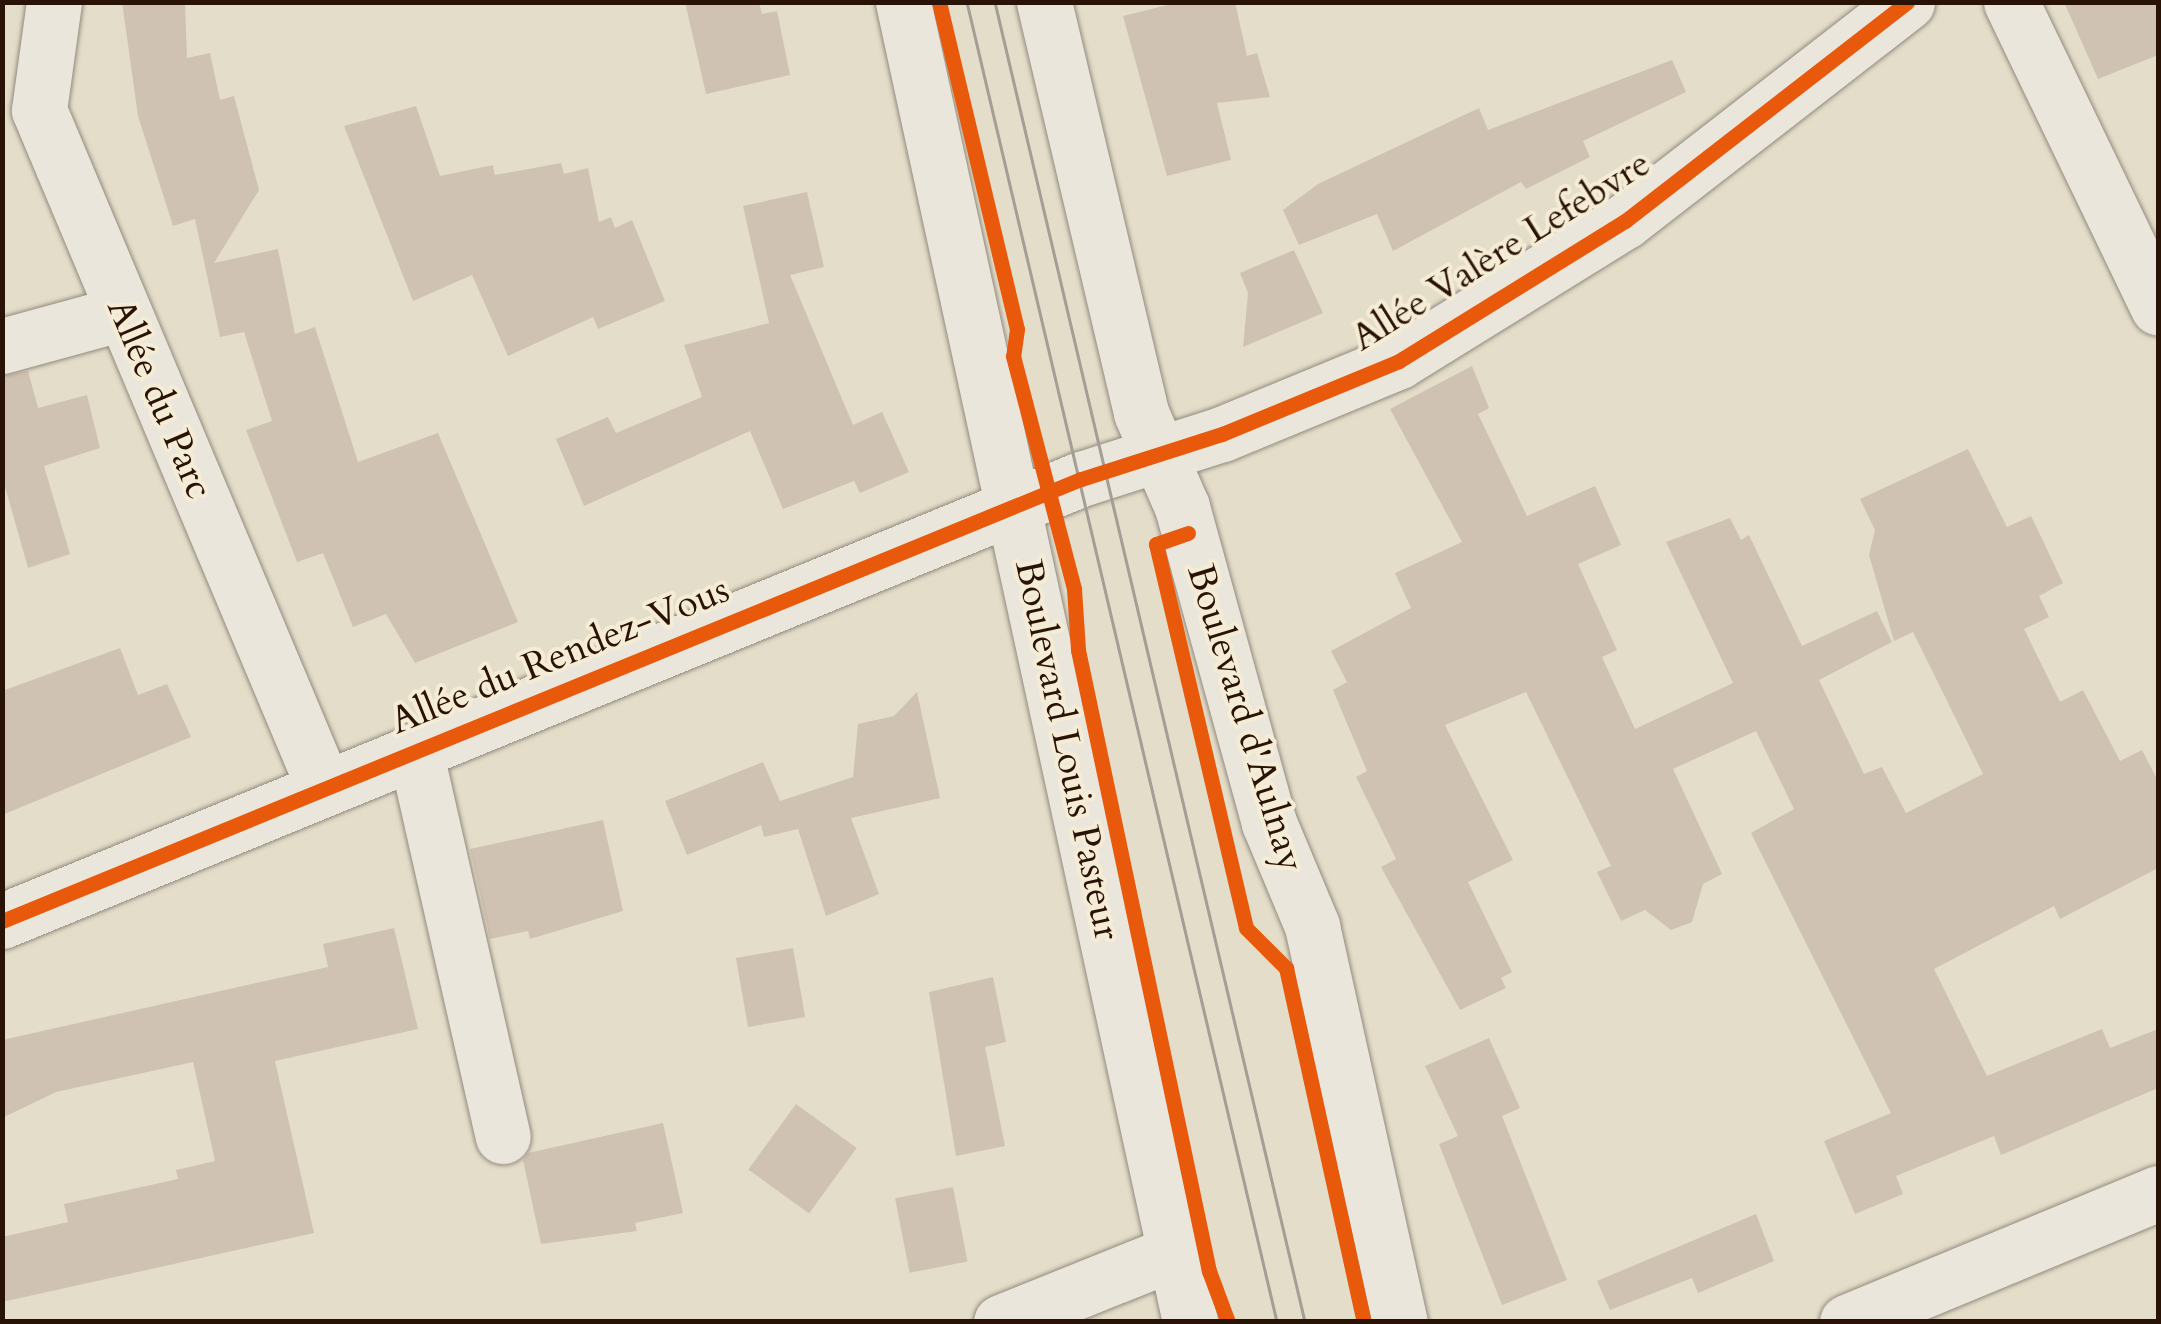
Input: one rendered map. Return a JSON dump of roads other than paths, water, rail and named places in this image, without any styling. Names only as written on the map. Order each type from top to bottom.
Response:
[{"type":"street","name":"Allée du Parc","points":[[54,2],[39,110],[324,788]]},
{"type":"street","name":"Boulevard Louis Pasteur","points":[[904,2],[1190,1322]]},
{"type":"street","name":"Boulevard d'Aulnay","points":[[1044,2],[1153,458],[1269,823],[1312,926],[1400,1322]]},
{"type":"street","name":"Allée Valère Lefebvre","points":[[1153,458],[1398,361],[1626,221],[1907,2]]},
{"type":"street","points":[[2011,2],[2158,307]]},
{"type":"street","points":[[2,346],[122,313]]},
{"type":"street","name":"Allée du Rendez-Vous","points":[[2,921],[1016,506],[1153,458]]},
{"type":"street","points":[[415,750],[503,1136]]},
{"type":"street","points":[[1847,1322],[2158,1193]]},
{"type":"street","points":[[1001,1322],[1174,1252]]},
{"type":"tram line","points":[[967,2],[1277,1322]]},
{"type":"tram line","points":[[995,2],[1305,1322]]}]
